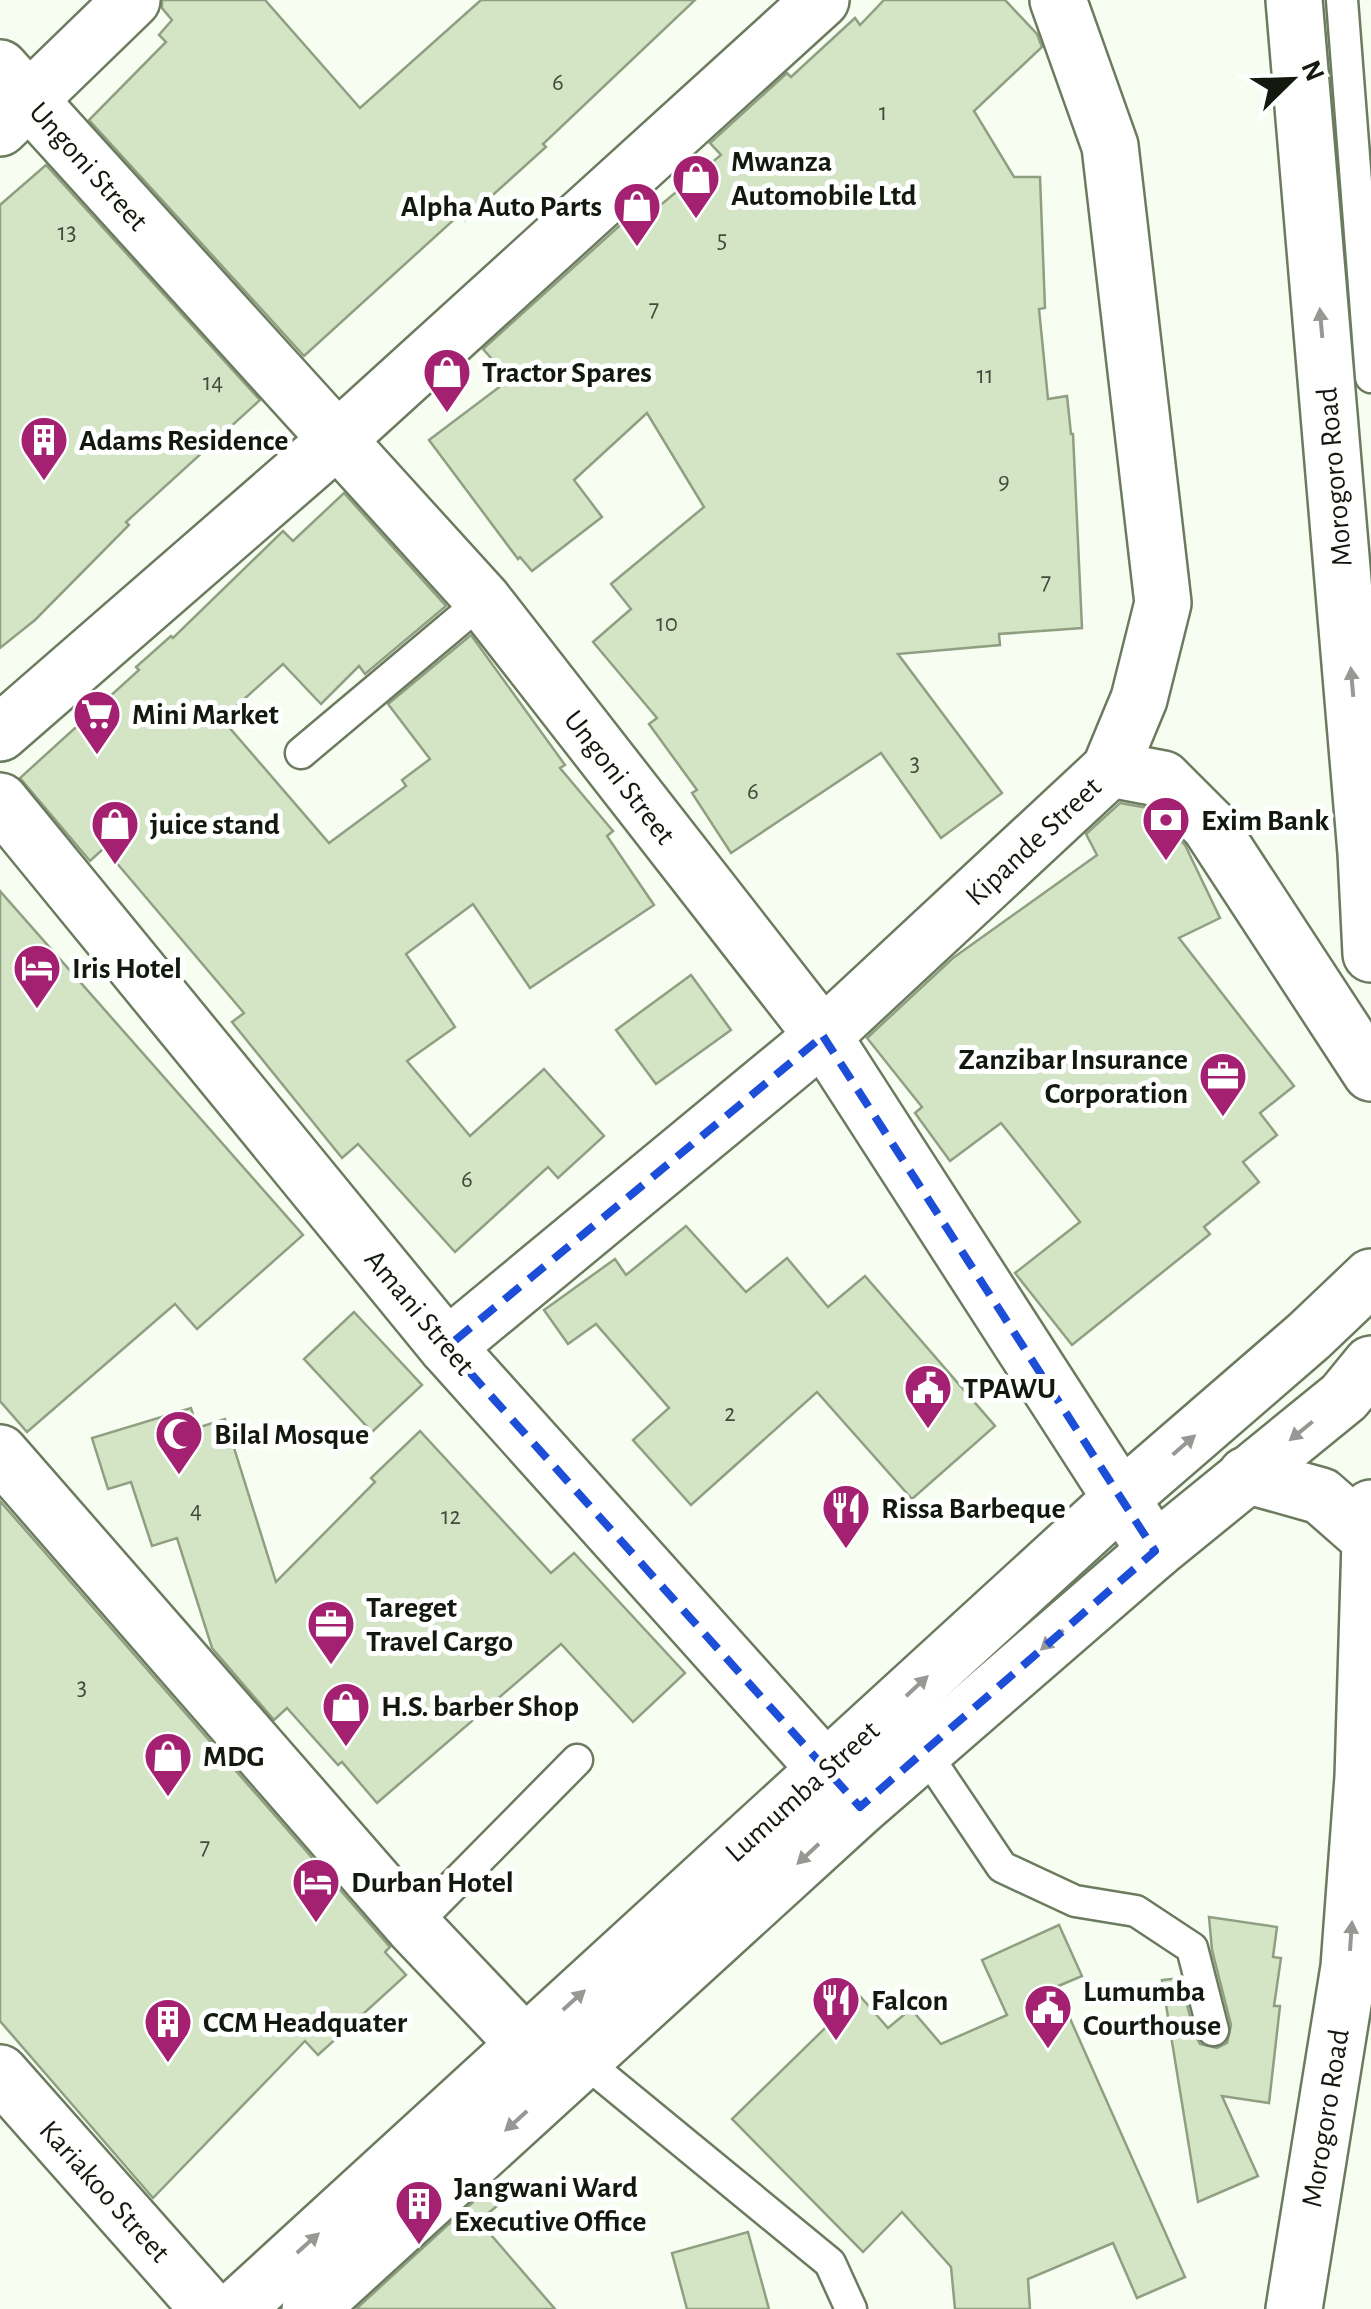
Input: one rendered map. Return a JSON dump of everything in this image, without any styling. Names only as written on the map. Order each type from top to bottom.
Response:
[{"type":"main road","points":[[10,99],[132,0]]},
{"type":"main road","points":[[0,733],[338,439],[822,0]]},
{"type":"main road","name":"Kipande Street","points":[[447,1347],[823,1036],[1110,769],[1139,699],[1163,602],[1110,146],[1058,0]]},
{"type":"main road","name":"Morogoro Road","points":[[1294,0],[1366,853],[1371,954]]},
{"type":"main road","name":"Ungoni Street","points":[[10,99],[338,439],[483,600],[823,1036],[1155,1551]]},
{"type":"main road","points":[[1110,769],[1163,778],[1209,825],[1371,1073]]},
{"type":"main road","name":"Amani Street","points":[[0,801],[447,1347],[843,1788]]},
{"type":"main road","name":"Lumumba Street","points":[[310,2309],[583,2060],[1123,1497],[1371,1277]]},
{"type":"main road","name":"Lumumba Street","points":[[236,2309],[525,2044],[843,1788],[924,1751],[1155,1551],[1344,1397],[1371,1364]]},
{"type":"main road","points":[[0,1453],[413,1926],[525,2044]]},
{"type":"main road","points":[[1246,1475],[1321,1496],[1370,1524]]},
{"type":"main road","name":"Morogoro Road","points":[[1294,2309],[1349,1967],[1362,1777],[1370,1524]]},
{"type":"main road","name":"Kariakoo Street","points":[[0,2073],[209,2309]]},
{"type":"lane","name":"Morogoro Road","points":[[1342,0],[1371,377]]},
{"type":"lane","points":[[302,753],[483,600]]},
{"type":"lane","points":[[924,1751],[1002,1868],[1074,1901],[1136,1911],[1192,1948],[1213,2030]]},
{"type":"lane","points":[[413,1926],[577,1760]]},
{"type":"lane","name":"Morogoro Road","points":[[1319,2309],[1371,1986]]},
{"type":"lane","points":[[583,2060],[830,2263],[851,2309]]},
{"type":"highlighted area","points":[[823,1036],[1155,1551],[860,1807],[447,1347]]},
{"type":"building","points":[[162,0],[265,0],[360,108],[481,0],[695,0],[543,144],[546,147],[465,220],[460,214],[304,356],[89,120],[166,42],[159,35],[172,20],[162,8]]},
{"type":"building","points":[[884,0],[1005,0],[1037,34],[1042,47],[974,111],[1014,177],[1040,177],[1045,308],[1039,309],[1048,399],[1067,396],[1073,434],[1082,628],[999,634],[1000,645],[898,654],[1002,793],[941,838],[881,753],[731,853],[692,793],[697,790],[649,724],[657,718],[593,642],[631,609],[611,584],[704,507],[647,413],[574,480],[602,517],[532,571],[518,559],[429,440],[510,379],[483,349],[627,219],[634,227],[721,155],[710,143],[787,73],[791,77],[855,18],[860,25]]},
{"type":"building","points":[[46,165],[260,400],[126,522],[129,525],[35,620],[0,648],[0,205]]},
{"type":"building","points":[[344,493],[446,606],[365,674],[359,666],[321,704],[283,664],[222,719],[329,843],[406,786],[402,780],[430,759],[388,704],[471,635],[565,765],[560,768],[613,831],[607,836],[654,905],[530,988],[473,904],[406,954],[455,1027],[407,1061],[470,1136],[544,1069],[604,1136],[558,1178],[548,1167],[455,1252],[358,1144],[342,1158],[232,1022],[244,1013],[104,848],[90,861],[20,778],[283,531],[293,541]]},
{"type":"building","points":[[1120,803],[1148,808],[1185,845],[1220,918],[1179,938],[1294,1086],[1260,1113],[1277,1135],[1243,1162],[1259,1182],[1204,1227],[1210,1234],[1072,1345],[1015,1273],[1080,1222],[1001,1123],[950,1161],[915,1113],[922,1107],[867,1038],[953,958],[1097,855],[1086,834]]},
{"type":"building","points":[[0,891],[303,1235],[197,1329],[175,1304],[27,1432],[0,1401]]},
{"type":"building","points":[[691,975],[731,1030],[656,1084],[616,1030]]},
{"type":"building","points":[[686,1226],[746,1292],[787,1258],[828,1307],[865,1276],[995,1426],[912,1499],[817,1392],[691,1505],[633,1440],[669,1408],[596,1324],[568,1344],[544,1310],[615,1259],[626,1275]]},
{"type":"building","points":[[354,1312],[422,1385],[372,1432],[304,1359]]},
{"type":"building","points":[[191,1408],[197,1428],[225,1419],[276,1582],[375,1482],[371,1478],[420,1431],[551,1573],[574,1553],[685,1673],[633,1722],[561,1644],[377,1803],[287,1708],[274,1720],[212,1648],[177,1538],[152,1546],[131,1482],[108,1489],[92,1438]]},
{"type":"building","points":[[0,1501],[390,1947],[385,1952],[406,1975],[318,2055],[305,2041],[153,2198],[0,2021]]},
{"type":"building","points":[[1209,1917],[1277,1927],[1273,1957],[1281,1958],[1274,2006],[1280,2006],[1269,2103],[1222,2096],[1258,2176],[1198,2202],[1162,1980],[1180,1978],[1200,2044],[1217,2048],[1227,2043],[1231,2025],[1212,1950]]},
{"type":"building","points":[[1059,1925],[1082,1976],[1056,1987],[1185,2277],[1137,2298],[1113,2243],[1028,2279],[1030,2309],[955,2309],[951,2267],[902,2212],[863,2252],[732,2119],[859,1995],[888,2028],[911,2009],[941,2044],[1007,2015],[982,1960]]},
{"type":"building","name":"Jangwani Ward Executive Office","points":[[497,2180],[510,2195],[479,2221],[555,2309],[356,2309]]},
{"type":"building","points":[[748,2232],[769,2309],[687,2309],[672,2253]]},
{"type":"place","name":"Mwanza Automobile Ltd","points":[[696,220]]},
{"type":"place","name":"Alpha Auto Parts","points":[[637,248]]},
{"type":"place","name":"Tractor Spares","points":[[447,414]]},
{"type":"place","name":"Adams Residence","points":[[44,482]]},
{"type":"place","name":"Mini Market","points":[[97,756]]},
{"type":"place","name":"Exim Bank","points":[[1166,862]]},
{"type":"place","name":"juice stand","points":[[115,866]]},
{"type":"place","name":"Iris Hotel","points":[[37,1010]]},
{"type":"place","name":"Zanzibar Insurance Corporation","points":[[1223,1118]]},
{"type":"place","name":"TPAWU","points":[[928,1430]]},
{"type":"place","name":"Bilal Mosque","points":[[179,1476]]},
{"type":"place","name":"Rissa Barbeque","points":[[846,1550]]},
{"type":"place","name":"Tareget Travel Cargo","points":[[331,1666]]},
{"type":"place","name":"H.S. barber Shop","points":[[346,1748]]},
{"type":"place","name":"MDG","points":[[168,1798]]},
{"type":"place","name":"Durban Hotel","points":[[316,1924]]},
{"type":"place","name":"Falcon","points":[[836,2042]]},
{"type":"place","name":"Lumumba Courthouse","points":[[1048,2050]]},
{"type":"place","name":"CCM Headquater","points":[[168,2064]]},
{"type":"place","name":"Jangwani Ward Executive Office","points":[[419,2246]]}]
